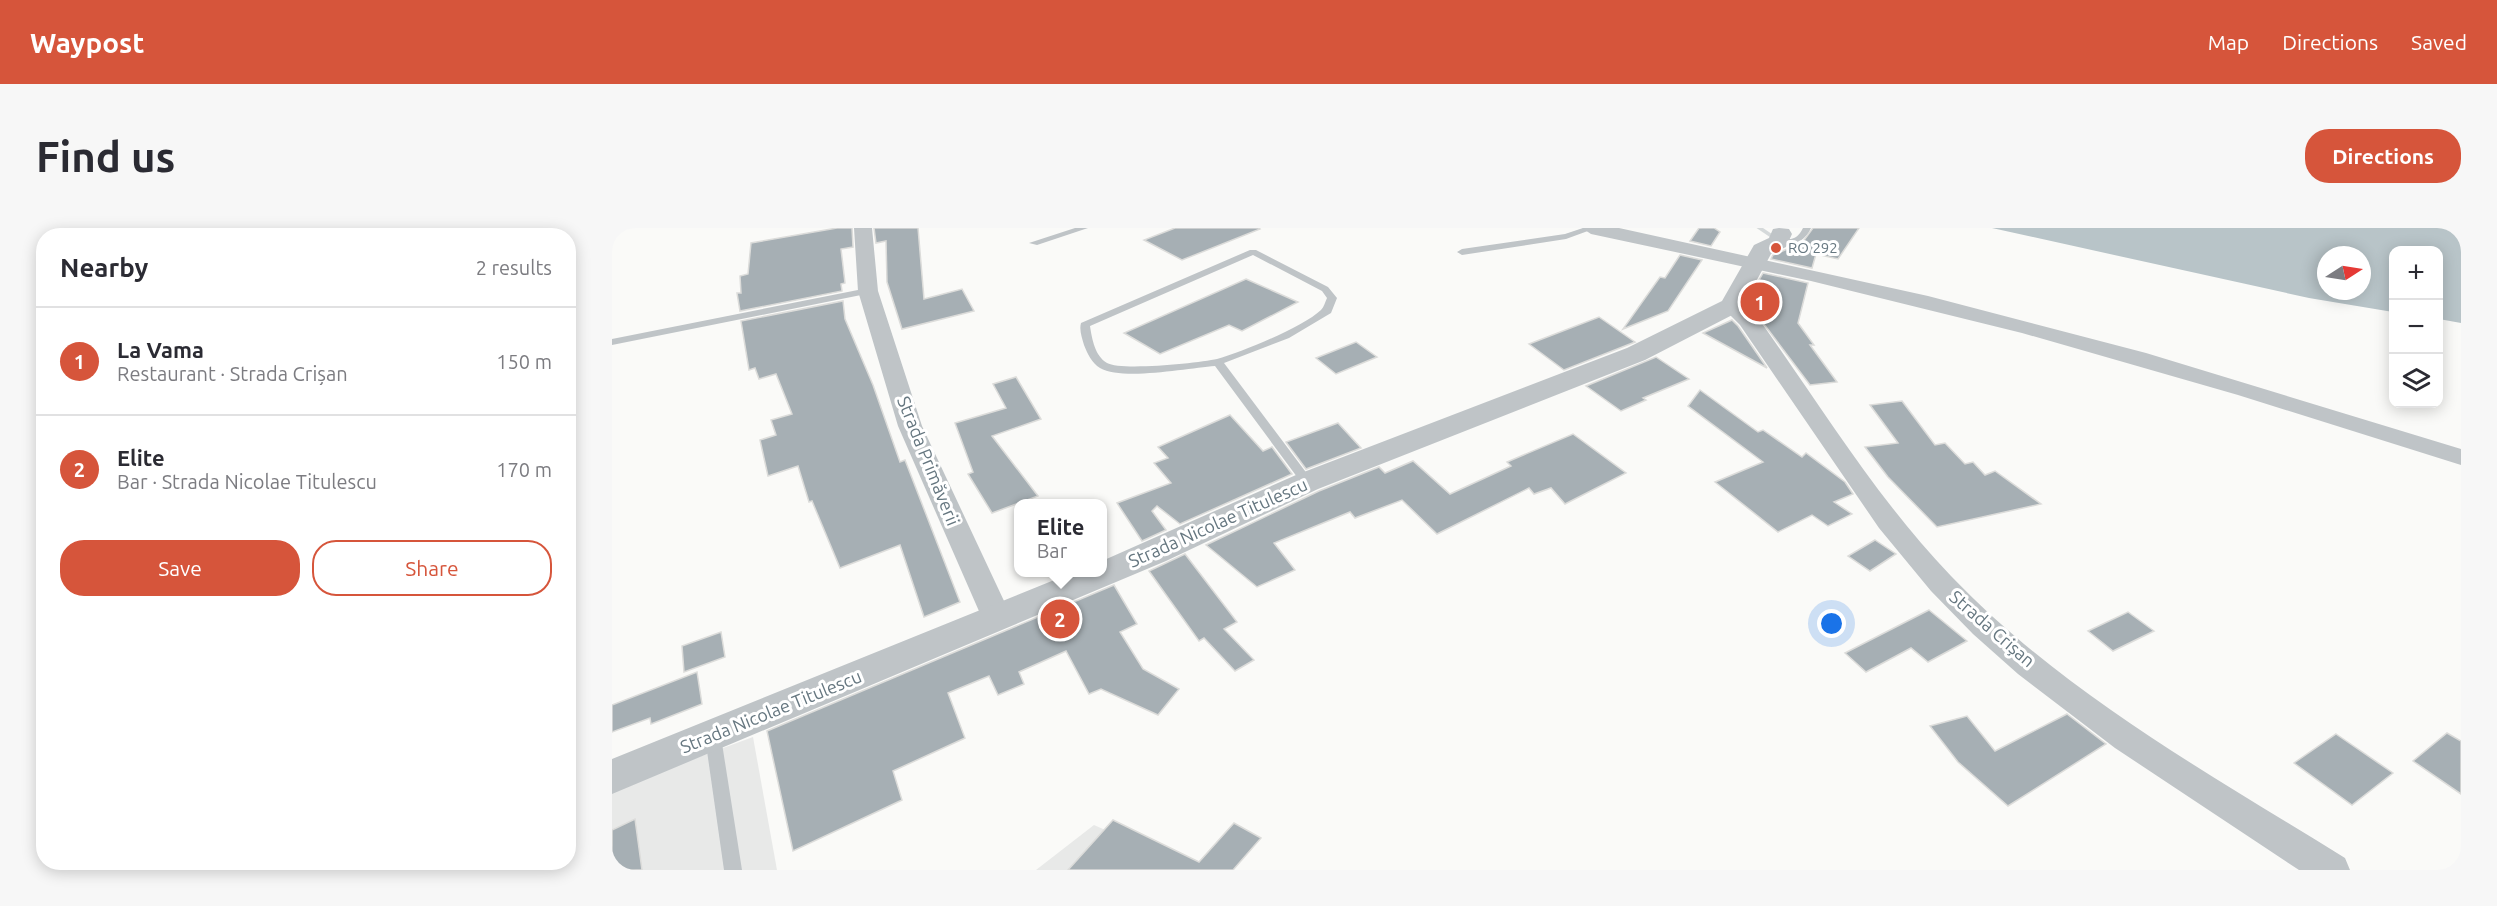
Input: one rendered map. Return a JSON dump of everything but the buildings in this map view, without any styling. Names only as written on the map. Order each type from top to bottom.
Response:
[{"type":"street","name":"Strada Primăverii","points":[[863,228],[868,291],[910,426],[997,618]]},
{"type":"street","points":[[1591,228],[1768,243],[1881,289],[2117,351],[2284,400],[2461,457]]},
{"type":"street","points":[[1731,306],[1768,243]]},
{"type":"street","name":"Strada Nicolae Titulescu","points":[[1107,572],[1307,482],[1636,354],[1731,306]]},
{"type":"street","name":"Strada Crișan","points":[[1731,306],[1748,320],[1832,445],[1895,527],[1940,583],[1991,632],[2096,716],[2331,870]]},
{"type":"street","name":"Strada Nicolae Titulescu","points":[[612,777],[1096,577]]},
{"type":"lane","points":[[1034,243],[1084,228]]},
{"type":"lane","points":[[1462,252],[1566,236],[1591,228]]},
{"type":"lane","points":[[1768,243],[1798,241],[1803,238],[1807,228]]},
{"type":"lane","points":[[1253,252],[1325,290],[1332,298],[1327,311],[1285,336],[1218,362],[1120,371],[1103,365],[1088,346],[1085,325],[1253,252]]},
{"type":"lane","points":[[612,342],[868,291]]},
{"type":"lane","points":[[1218,362],[1307,482]]},
{"type":"lane","points":[[712,737],[733,870]]},
{"type":"shaded area","points":[[1992,228],[2461,228],[2461,323],[2443,320],[2443,246],[2389,246],[2389,311],[2321,300],[2371,300],[2371,246],[2317,246],[2317,299]]},
{"type":"shaded area","points":[[753,737],[777,870],[612,870],[612,789]]},
{"type":"shaded area","points":[[1094,825],[1195,870],[1036,870]]},
{"type":"place","name":"RO 292","points":[[1776,248]]},
{"type":"place","name":"La Vama","points":[[1760,302]]},
{"type":"place","name":"Elite","points":[[1060,619]]}]
